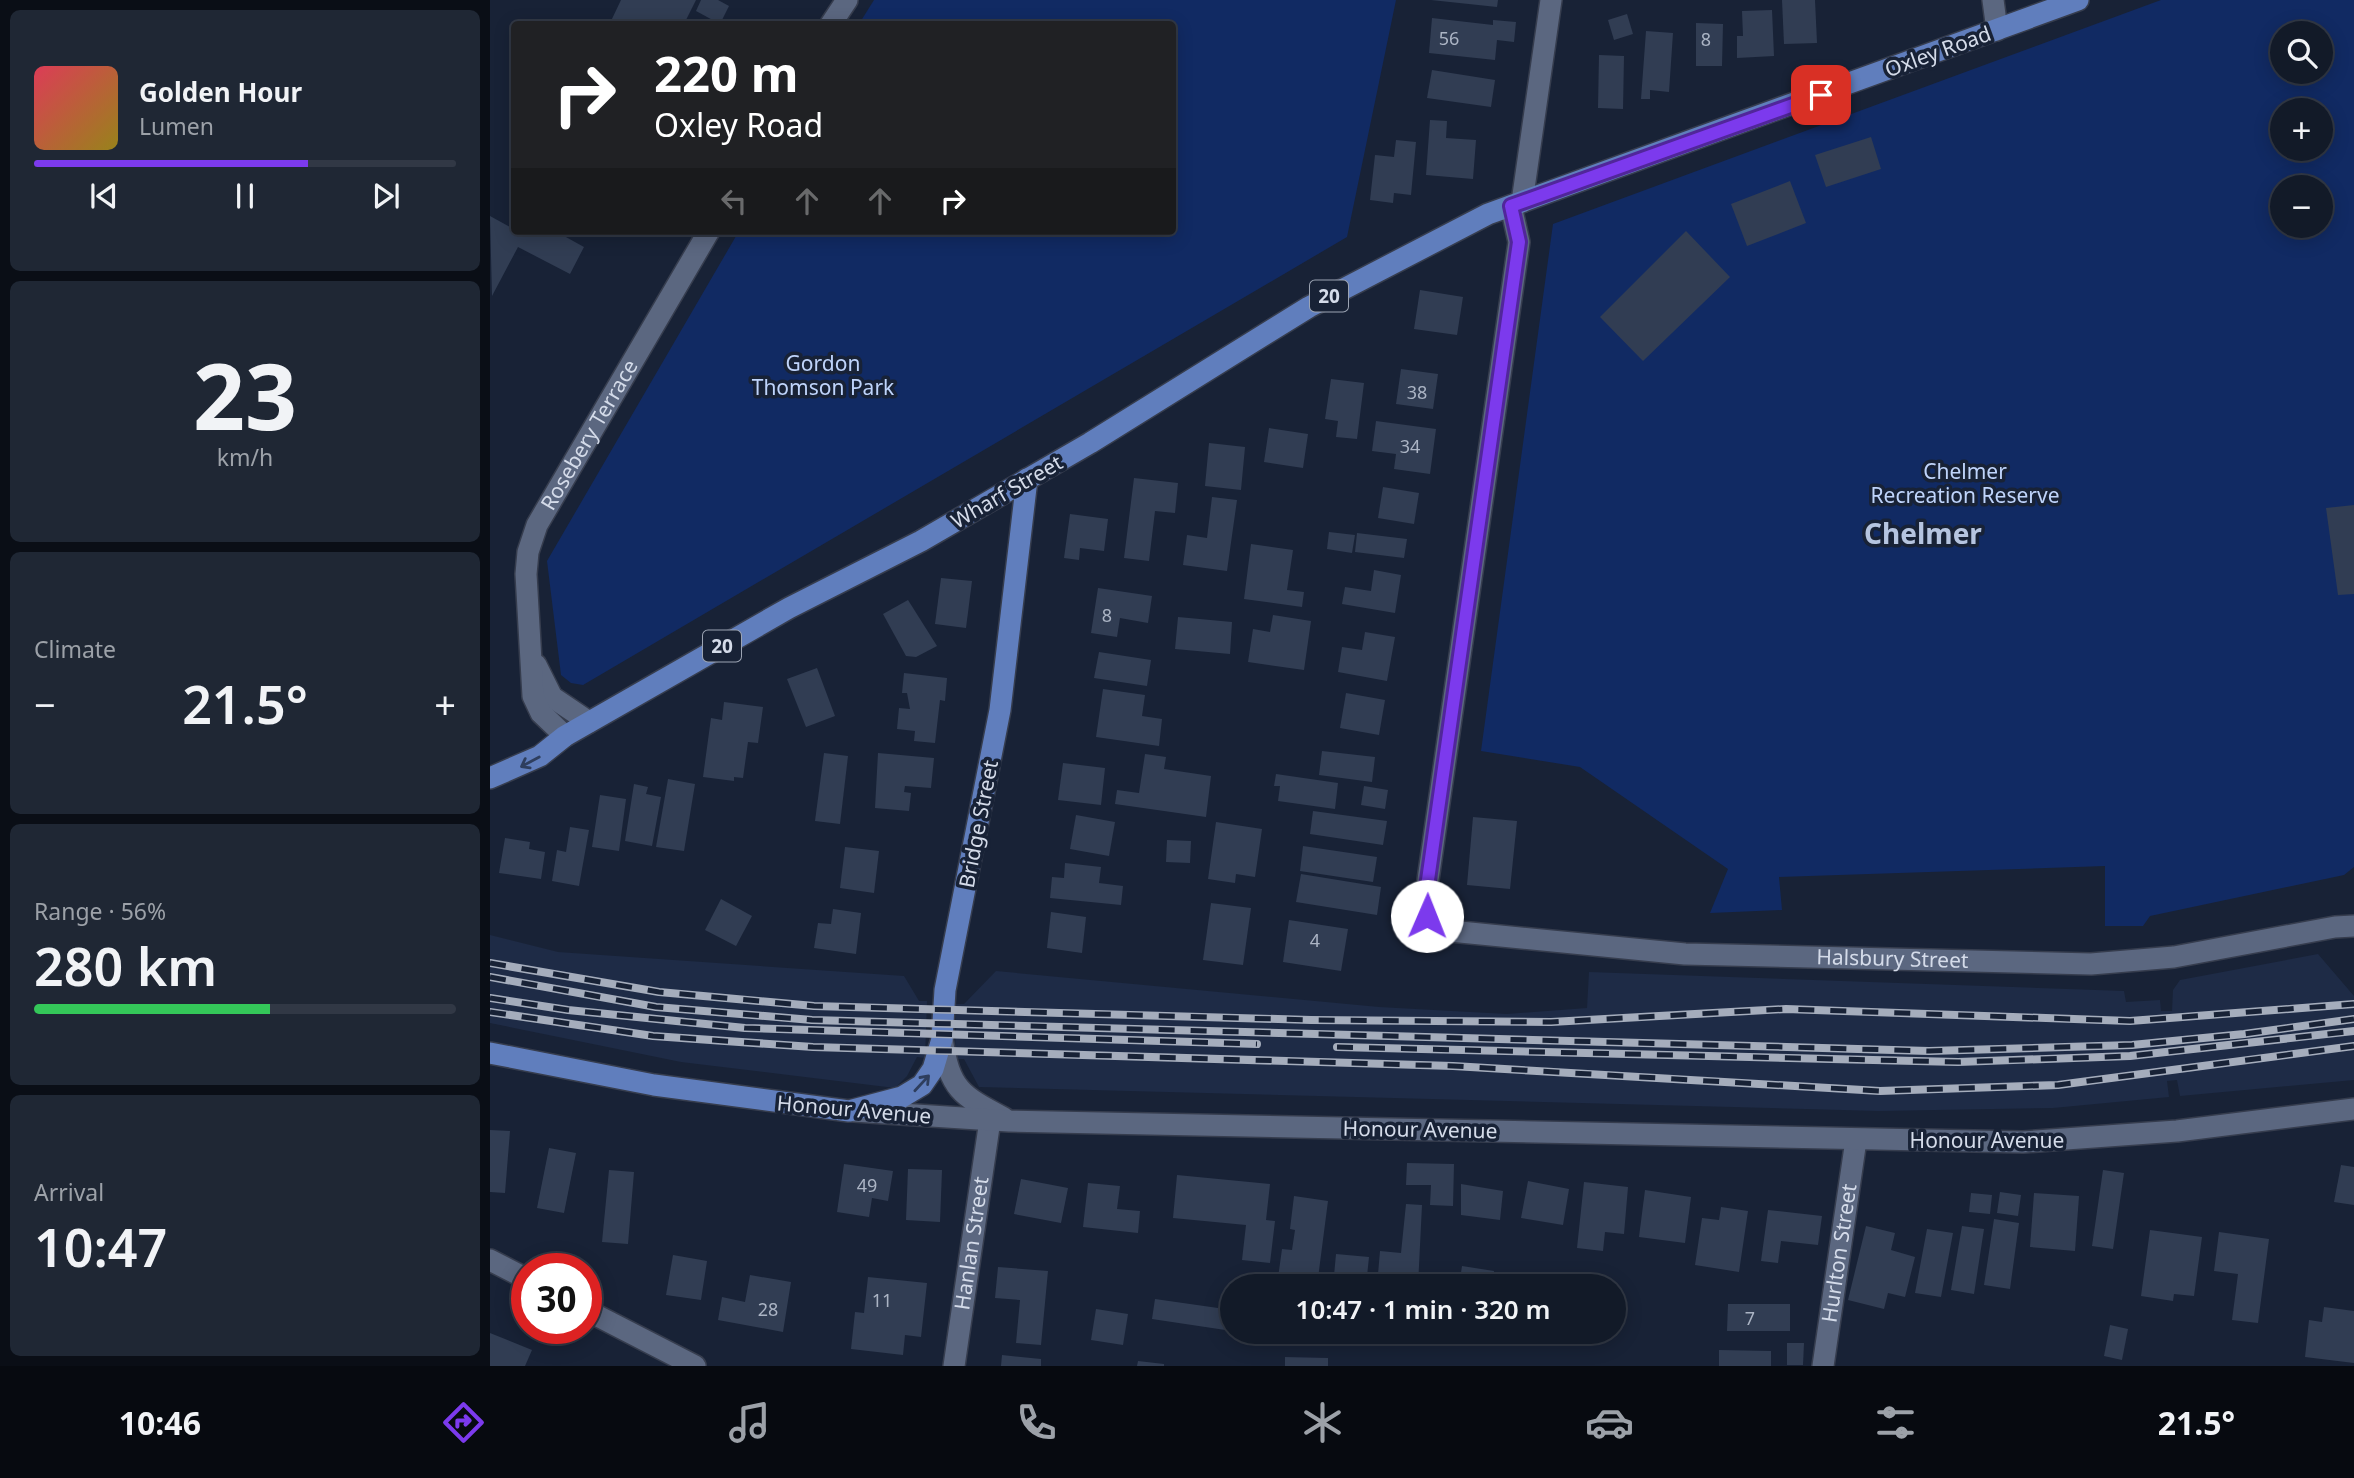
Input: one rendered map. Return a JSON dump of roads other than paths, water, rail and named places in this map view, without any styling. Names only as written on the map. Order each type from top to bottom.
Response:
[{"type":"main road","name":"Oxley Road","points":[[1516,204],[2078,0]]},
{"type":"main road","name":"Wharf Street","points":[[490,778],[540,756],[565,736],[789,608],[921,541],[1027,480],[1340,290],[1448,232],[1516,204]]},
{"type":"main road","name":"Bridge Street","points":[[849,1111],[902,1097],[919,1088],[933,1069],[942,1039],[946,990],[1000,710],[1027,480]]},
{"type":"main road","name":"Honour Avenue","points":[[490,1054],[654,1085],[849,1111]]},
{"type":"street","points":[[833,21],[847,0]]},
{"type":"street","points":[[1516,204],[1551,0]]},
{"type":"street","points":[[1993,0],[1997,30]]},
{"type":"street","name":"Halsbury Street","points":[[1516,204],[1519,242],[1427,887],[1425,909],[1430,922],[1450,931],[1666,952],[2080,964],[2174,957],[2335,927],[2354,926]]},
{"type":"street","name":"Rosebery Terrace","points":[[565,736],[536,704],[526,569],[529,546],[537,525],[707,235]]},
{"type":"street","name":"Rosebery Terrace","points":[[532,657],[549,694],[590,722]]},
{"type":"street","points":[[942,1039],[948,1072],[957,1090],[999,1120]]},
{"type":"street","name":"Honour Avenue","points":[[849,1111],[999,1120],[1856,1140],[2076,1141],[2354,1109]]},
{"type":"street","name":"Hanlan Street","points":[[954,1366],[999,1120]]},
{"type":"street","name":"Hurlton Street","points":[[1823,1366],[1856,1140]]},
{"type":"street","points":[[490,1260],[511,1271]]},
{"type":"street","points":[[602,1318],[695,1366]]},
{"type":"railway","points":[[490,963],[659,992],[814,1006],[1311,1020],[1551,1022],[1786,1009],[2130,1021],[2354,1004]]},
{"type":"railway","points":[[490,977],[656,1007],[812,1020],[1929,1051],[2132,1045],[2244,1034],[2354,1019]]},
{"type":"railway","points":[[490,998],[568,1010],[745,1028],[1257,1044]]},
{"type":"railway","points":[[490,1012],[653,1036],[813,1047],[1453,1066],[1880,1091],[2058,1085],[2354,1046]]},
{"type":"railway","points":[[1337,1047],[1958,1062],[2130,1056],[2354,1031]]},
{"type":"district","name":"Chelmer","points":[[1923,534]]},
{"type":"park label","name":"Gordon Thomson Park","points":[[823,376]]},
{"type":"park label","name":"Chelmer Recreation Reserve","points":[[1965,484]]}]
